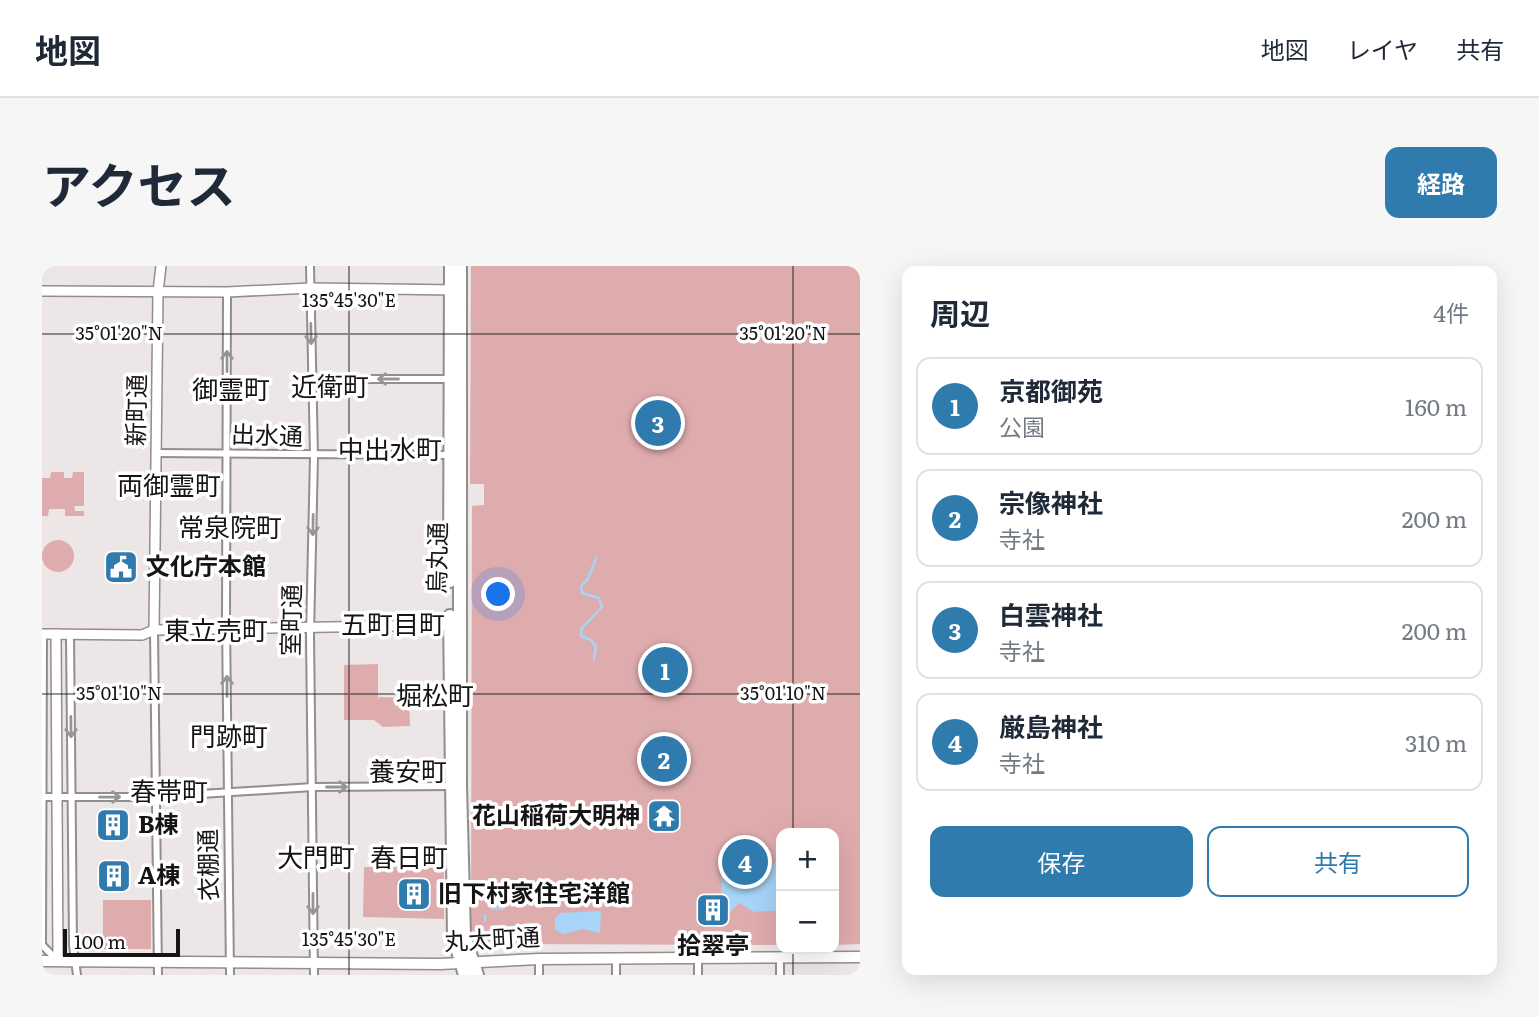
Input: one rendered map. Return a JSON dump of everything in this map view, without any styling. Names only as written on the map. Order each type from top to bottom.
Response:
[{"type":"highway","name":"烏丸通","points":[[451,266],[455,290],[456,455],[454,937],[466,966],[477,975]]},
{"type":"highway","name":"烏丸通","points":[[456,455],[450,379],[455,290],[460,266]]},
{"type":"main road","name":"丸太町通","points":[[42,961],[314,961],[391,968],[466,966],[539,958],[860,957]]},
{"type":"street","name":"新町通","points":[[158,975],[154,630],[158,292],[161,266]]},
{"type":"street","name":"室町通","points":[[310,266],[314,456],[311,627],[314,975]]},
{"type":"street","points":[[42,290],[455,290]]},
{"type":"street","name":"衣棚通","points":[[227,292],[230,975]]},
{"type":"street","points":[[312,379],[450,379]]},
{"type":"street","name":"出水通","points":[[156,453],[456,455]]},
{"type":"street","points":[[58,961],[43,945],[43,634],[142,635],[154,630],[454,625]]},
{"type":"street","points":[[56,634],[58,961]]},
{"type":"street","points":[[70,634],[72,900],[77,975]]},
{"type":"street","points":[[43,797],[154,797],[313,787],[455,786]]},
{"type":"street","points":[[58,899],[72,900]]},
{"type":"street","points":[[780,957],[780,975]]},
{"type":"street","points":[[539,958],[539,975]]},
{"type":"street","points":[[616,958],[616,975]]},
{"type":"street","points":[[698,958],[698,975]]},
{"type":"shaded area","points":[[471,266],[860,266],[860,944],[839,945],[839,828],[776,828],[776,945],[496,944],[478,938],[471,929],[472,506],[484,505],[484,484],[470,484]]},
{"type":"shaded area","points":[[51,472],[64,472],[64,478],[72,478],[73,472],[84,472],[84,506],[74,506],[75,511],[84,511],[84,516],[65,516],[65,509],[49,509],[48,516],[42,516],[42,478],[50,478]]},
{"type":"shaded area","points":[[58,540],[69,545],[74,556],[69,567],[58,572],[47,567],[42,556],[47,545]]},
{"type":"shaded area","points":[[378,664],[378,700],[379,697],[409,698],[410,726],[383,727],[374,720],[344,720],[344,665]]},
{"type":"shaded area","points":[[364,867],[444,867],[444,919],[363,917]]},
{"type":"shaded area","points":[[103,900],[151,900],[151,949],[103,949]]},
{"type":"water","points":[[745,847],[755,850],[768,867],[776,862],[776,910],[754,912],[739,903],[729,913],[721,914],[722,867]]},
{"type":"water","points":[[601,911],[600,933],[583,929],[564,934],[555,930],[555,918],[560,913]]},
{"type":"waterway","points":[[594,659],[596,647],[591,640],[581,636],[582,628],[602,607],[599,598],[582,593],[581,586],[588,579],[596,558]]},
{"type":"waterway","points":[[492,908],[503,909],[503,893]]},
{"type":"waterway","points":[[699,905],[699,920]]},
{"type":"waterway","points":[[485,915],[485,921]]},
{"type":"place","name":"白雲神社","points":[[658,423]]},
{"type":"place","name":"文化庁本館","points":[[121,567]]},
{"type":"place","name":"京都御苑","points":[[665,670]]},
{"type":"place","name":"宗像神社","points":[[664,759]]},
{"type":"place","name":"花山稲荷大明神","points":[[664,816]]},
{"type":"place","name":"B棟","points":[[113,825]]},
{"type":"place","name":"厳島神社","points":[[745,862]]},
{"type":"place","name":"A棟","points":[[114,876]]},
{"type":"place","name":"旧下村家住宅洋館","points":[[414,894]]},
{"type":"place","name":"拾翠亭","points":[[713,910]]},
{"type":"district","name":"近衛町","points":[[330,387]]},
{"type":"district","name":"御霊町","points":[[231,390]]},
{"type":"district","name":"中出水町","points":[[390,450]]},
{"type":"district","name":"両御霊町","points":[[169,486]]},
{"type":"district","name":"常泉院町","points":[[230,528]]},
{"type":"district","name":"五町目町","points":[[393,625]]},
{"type":"district","name":"東立売町","points":[[216,631]]},
{"type":"district","name":"堀松町","points":[[435,696]]},
{"type":"district","name":"門跡町","points":[[229,737]]},
{"type":"district","name":"養安町","points":[[408,772]]},
{"type":"district","name":"春帯町","points":[[169,792]]},
{"type":"district","name":"大門町","points":[[316,858]]},
{"type":"district","name":"春日町","points":[[409,858]]}]
